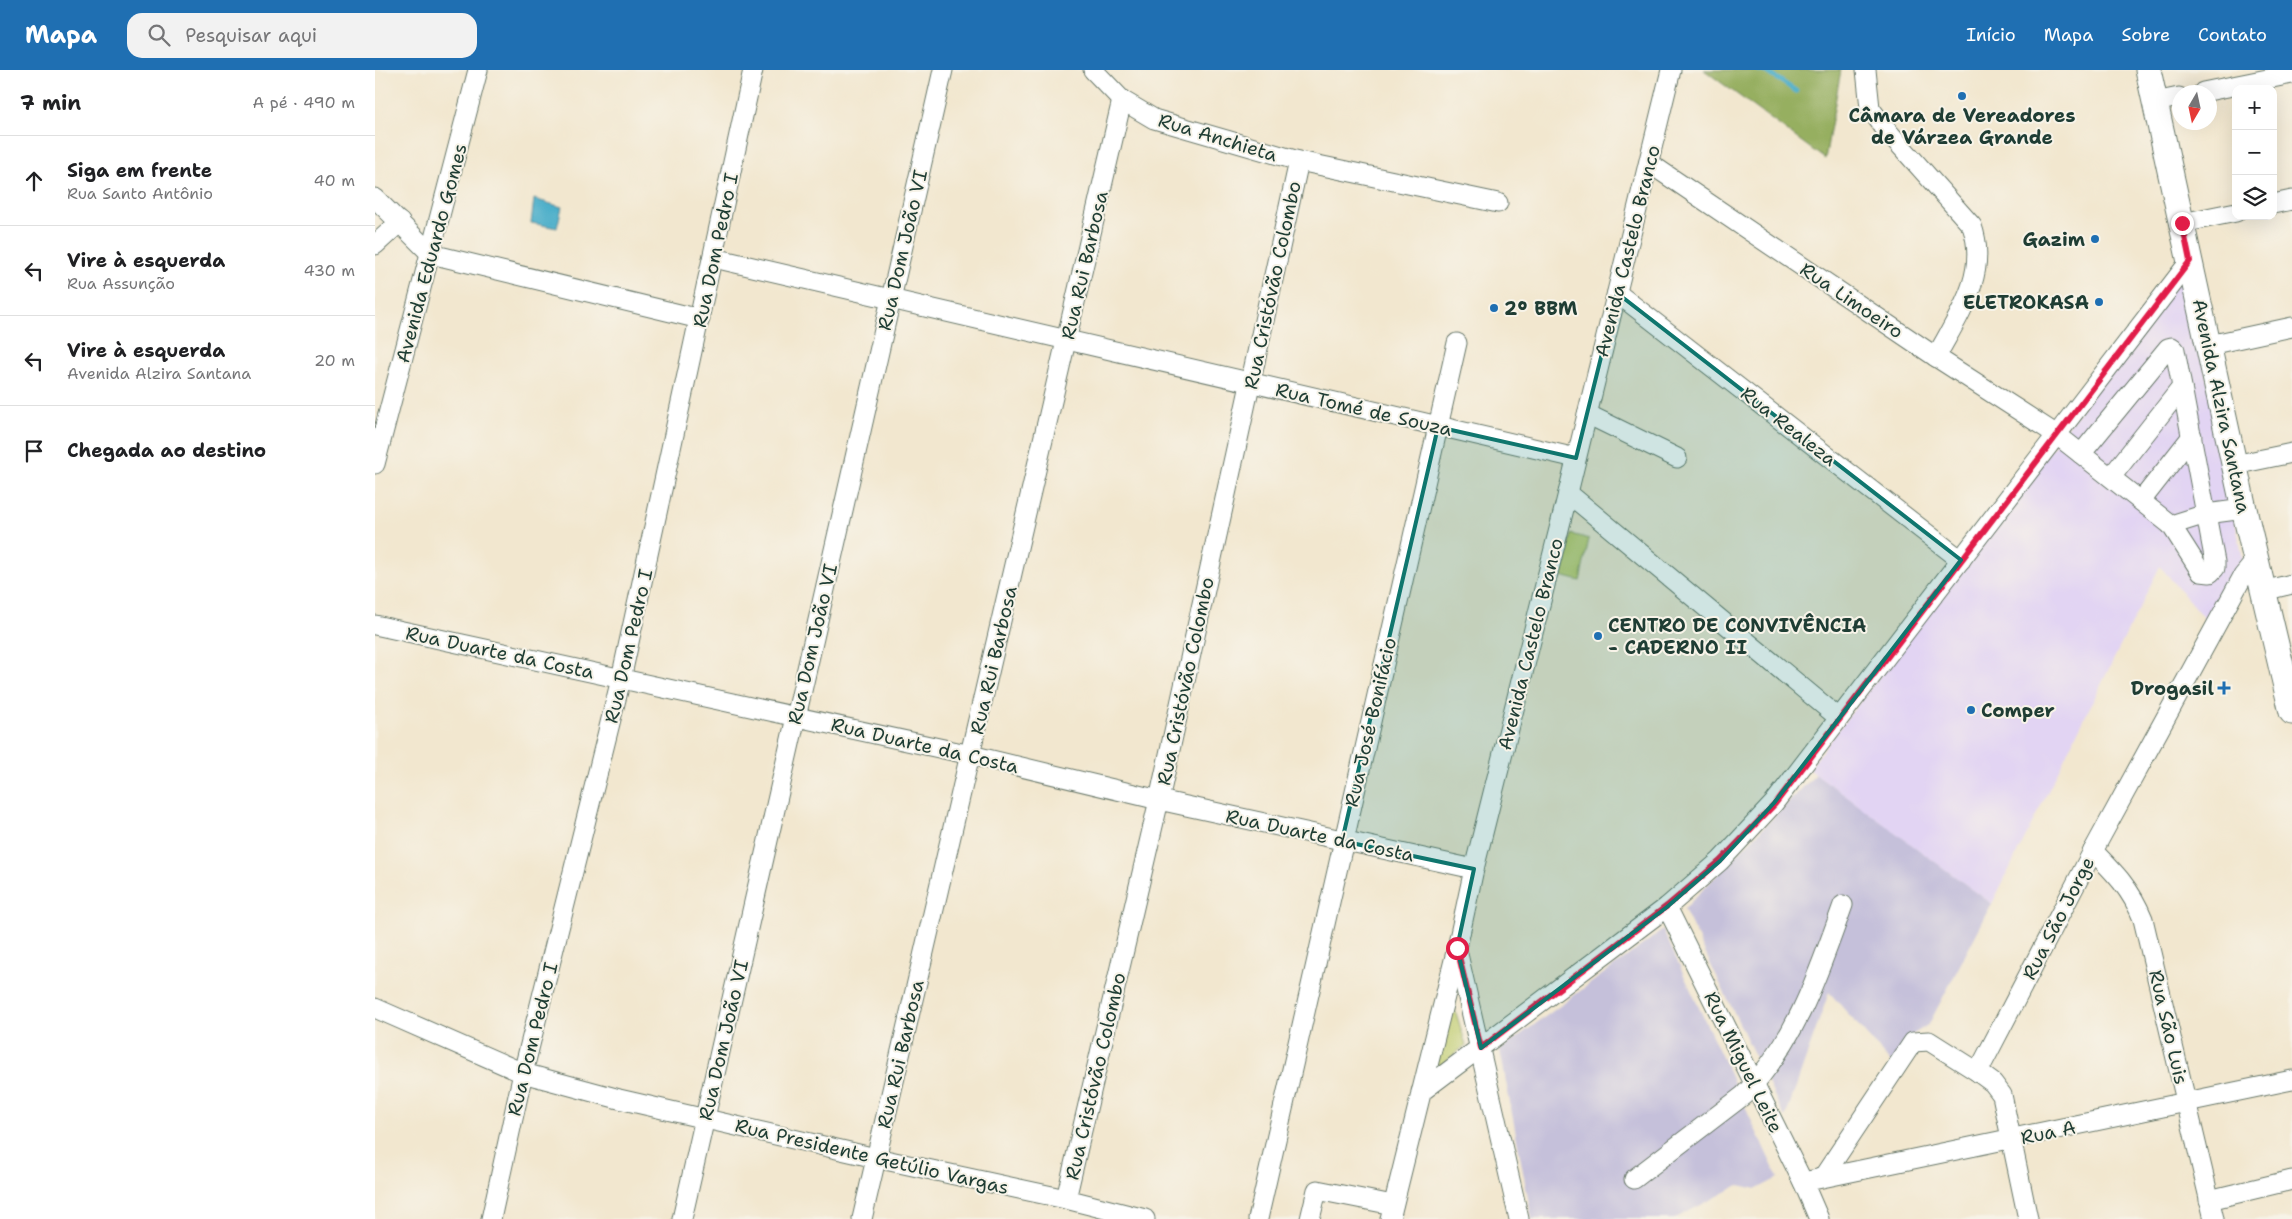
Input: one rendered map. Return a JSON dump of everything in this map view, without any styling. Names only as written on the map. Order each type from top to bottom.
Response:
[{"type":"main road","name":"Avenida Alzira Santana","points":[[2148,70],[2244,509],[2292,711]]},
{"type":"street","name":"Avenida Eduardo Gomes","points":[[375,464],[478,70]]},
{"type":"street","name":"Rua Dom João VI","points":[[682,1219],[943,70]]},
{"type":"street","name":"Rua Anchieta","points":[[1093,70],[1122,100],[1154,119],[1299,161],[1498,203]]},
{"type":"street","name":"Avenida Castelo Branco","points":[[1392,1212],[1457,948],[1474,869],[1569,493],[1671,70]]},
{"type":"street","points":[[1866,70],[1870,108],[1883,126],[1972,226],[1978,242],[1974,284],[1936,357]]},
{"type":"street","name":"Rua Dom Pedro I","points":[[491,1219],[523,1074],[621,679],[714,258],[751,71]]},
{"type":"street","points":[[2217,89],[2292,74]]},
{"type":"street","points":[[2155,102],[2172,98]]},
{"type":"street","name":"Rua Rui Barbosa","points":[[862,1219],[1122,100]]},
{"type":"street","name":"Rua Cristóvão Colombo","points":[[1066,1199],[1159,800],[1299,161]]},
{"type":"street","name":"Rua Limoeiro","points":[[1649,163],[1936,357],[2057,435],[2171,525],[2201,572],[2210,574],[2215,568],[2215,562],[2206,514]]},
{"type":"street","points":[[375,198],[431,254],[700,319]]},
{"type":"street","points":[[2277,203],[2292,200]]},
{"type":"street","points":[[2182,223],[2232,213]]},
{"type":"street","points":[[375,245],[399,222]]},
{"type":"street","name":"Rua Tomé de Souza","points":[[714,258],[1576,458]]},
{"type":"street","points":[[1421,1092],[1667,906],[1720,861],[1775,804],[2190,261]]},
{"type":"street","name":"Rua Realeza","points":[[1617,293],[1961,560]]},
{"type":"street","points":[[2209,345],[2292,327]]},
{"type":"street","name":"Rua José Bonifácio","points":[[1258,1219],[1342,841],[1457,343]]},
{"type":"street","points":[[2081,454],[2168,348],[2172,347],[2175,350],[2193,436],[2206,514]]},
{"type":"street","points":[[2111,477],[2183,387]]},
{"type":"street","points":[[1587,414],[1677,458]]},
{"type":"street","points":[[2141,501],[2193,436]]},
{"type":"street","points":[[2235,465],[2292,454]]},
{"type":"street","points":[[1569,493],[1839,718]]},
{"type":"street","points":[[2171,525],[2206,514],[2244,509]]},
{"type":"street","name":"Rua São Jorge","points":[[1978,1072],[2093,850],[2243,576],[2256,560]]},
{"type":"street","points":[[2263,591],[2292,584]]},
{"type":"street","name":"Rua Duarte da Costa","points":[[375,625],[796,716],[1159,800],[1474,869]]},
{"type":"street","name":"Rua São Luis","points":[[2093,850],[2135,898],[2143,919],[2214,1219]]},
{"type":"street","points":[[1634,1179],[1744,1095],[1754,1084],[1799,1020],[1843,905]]},
{"type":"street","name":"Rua Miguel Leite","points":[[1667,906],[1803,1182],[1819,1219]]},
{"type":"street","points":[[1457,948],[1519,1219]]},
{"type":"street","name":"Rua Presidente Getúlio Vargas","points":[[375,1008],[523,1074],[705,1119],[1066,1199],[1145,1219]]},
{"type":"street","points":[[1823,1177],[1913,1042],[1929,1041],[1978,1072],[1993,1083],[2002,1094],[2028,1219]]},
{"type":"street","name":"Rua A","points":[[1803,1182],[2292,1080]]},
{"type":"street","points":[[2209,1200],[2292,1180]]},
{"type":"street","points":[[1310,1219],[1317,1190],[1392,1212]]},
{"type":"highlighted area","points":[[1617,293],[1961,560],[1774,803],[1720,861],[1667,907],[1481,1048],[1457,948],[1474,869],[1342,841],[1438,427],[1576,458]]},
{"type":"shaded area","points":[[2186,271],[2244,566],[2211,627],[2160,566],[1992,904],[1809,769]]},
{"type":"shaded area","points":[[1816,774],[1992,904],[1929,1024],[1909,1037],[1892,1064],[1829,992],[1785,1118],[1684,909]]},
{"type":"shaded area","points":[[1663,930],[1778,1178],[1757,1189],[1739,1185],[1674,1219],[1532,1219],[1500,1050]]},
{"type":"green space","points":[[1704,70],[1841,70],[1825,159]]},
{"type":"green space","points":[[1571,534],[1589,539],[1580,581],[1561,576]]},
{"type":"green space","points":[[1451,997],[1466,1045],[1434,1071]]},
{"type":"water","points":[[534,199],[562,207],[557,228],[531,223]]},
{"type":"waterway","points":[[1759,70],[1767,72],[1796,91]]},
{"type":"place","name":"Câmara de Vereadores de Várzea Grande","points":[[1962,96]]},
{"type":"place","name":"Gazim","points":[[2095,239]]},
{"type":"place","name":"ELETROKASA","points":[[2099,302]]},
{"type":"place","name":"2º BBM","points":[[1494,308]]},
{"type":"place","name":"CENTRO DE CONVIVÊNCIA - CADERNO II","points":[[1598,636]]},
{"type":"place","name":"Drogasil","points":[[2224,688]]},
{"type":"place","name":"Comper","points":[[1971,710]]},
{"type":"route","points":[[1457,948],[1481,1048],[1667,906],[1720,861],[1775,804],[2190,261],[2182,223]]}]
